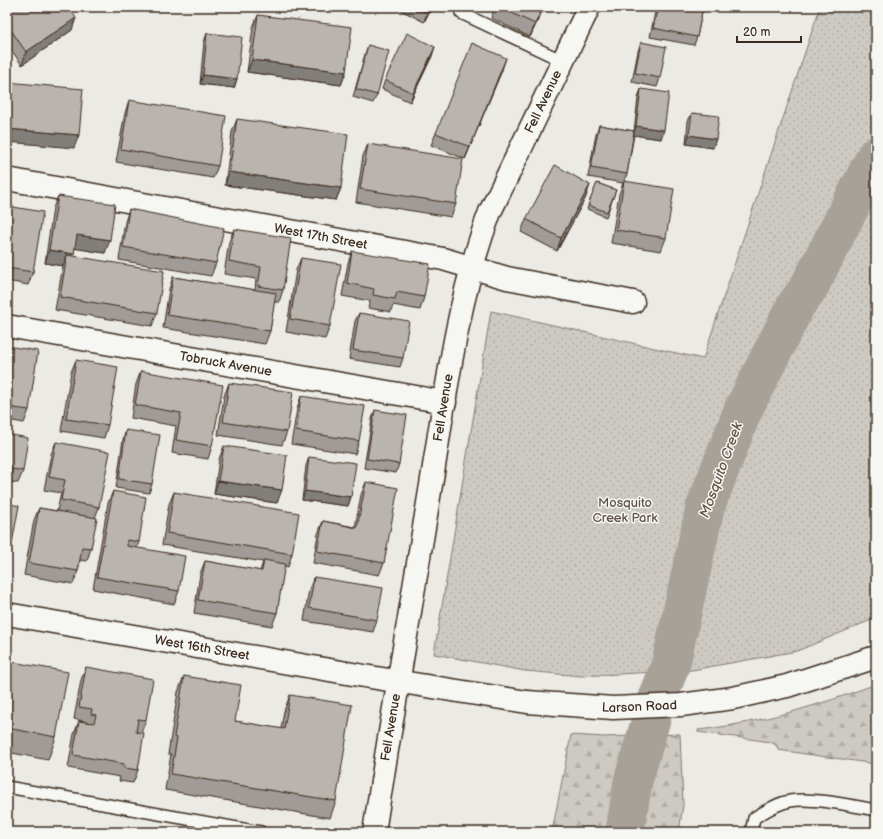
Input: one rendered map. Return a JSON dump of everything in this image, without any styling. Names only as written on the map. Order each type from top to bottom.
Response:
[{"type":"street","name":"Fell Avenue","points":[[374,832],[462,304],[472,267],[490,212],[589,7]]},
{"type":"street","name":"West 17th Street","points":[[7,179],[435,257],[507,278],[633,302]]},
{"type":"street","name":"Tobruck Avenue","points":[[7,326],[445,402]]},
{"type":"street","name":"West 16th Street","points":[[7,614],[398,682]]},
{"type":"street","name":"Larson Road","points":[[398,682],[527,702],[613,708],[682,705],[733,698],[787,686],[876,657]]},
{"type":"lane","points":[[461,13],[563,61]]},
{"type":"lane","points":[[7,788],[261,832]]},
{"type":"lane","points":[[751,832],[754,818],[767,810],[790,801],[821,801],[876,810]]},
{"type":"green space","name":"Mosquito Creek Park","points":[[820,7],[876,7],[876,618],[797,651],[692,670],[581,676],[525,671],[434,654],[491,311],[703,359]]},
{"type":"green space","points":[[876,684],[876,764],[778,750],[777,746],[771,742],[698,732],[698,730],[744,723],[788,713]]},
{"type":"green space","points":[[680,734],[683,805],[679,832],[552,832],[571,735],[604,737]]},
{"type":"building","points":[[7,7],[69,7],[76,18],[26,52],[7,24]]},
{"type":"building","points":[[415,7],[430,7],[427,13]]},
{"type":"building","points":[[499,7],[543,7],[535,24]]},
{"type":"building","points":[[658,7],[703,7],[697,37],[653,28]]},
{"type":"building","points":[[258,15],[352,27],[346,72],[252,60]]},
{"type":"building","points":[[207,33],[242,37],[237,79],[203,75]]},
{"type":"building","points":[[407,33],[435,47],[413,93],[385,80]]},
{"type":"building","points":[[641,42],[666,47],[660,78],[635,73]]},
{"type":"building","points":[[472,43],[506,58],[470,147],[436,133]]},
{"type":"building","points":[[368,45],[389,51],[377,95],[356,89]]},
{"type":"building","points":[[7,82],[83,89],[79,135],[7,129]]},
{"type":"building","points":[[641,89],[669,93],[664,130],[636,126]]},
{"type":"building","points":[[129,100],[226,116],[218,166],[121,149]]},
{"type":"building","points":[[692,113],[719,116],[716,139],[689,135]]},
{"type":"building","points":[[237,119],[348,134],[341,188],[229,172]]},
{"type":"building","points":[[599,125],[634,131],[627,174],[591,168]]},
{"type":"building","points":[[368,144],[463,159],[456,204],[360,189]]},
{"type":"building","points":[[555,165],[590,185],[561,238],[526,219]]},
{"type":"building","points":[[624,181],[674,189],[666,238],[616,230]]},
{"type":"building","points":[[597,183],[616,190],[607,212],[588,205]]},
{"type":"building","points":[[58,196],[115,204],[110,240],[77,235],[74,254],[49,250]]},
{"type":"building","points":[[7,206],[43,212],[33,272],[7,268]]},
{"type":"building","points":[[129,209],[224,228],[216,263],[123,247]]},
{"type":"building","points":[[234,229],[291,238],[283,290],[258,286],[261,267],[229,261]]},
{"type":"building","points":[[352,251],[430,264],[424,297],[397,292],[395,299],[373,295],[374,289],[347,283]]},
{"type":"building","points":[[67,255],[164,271],[157,313],[60,297]]},
{"type":"building","points":[[301,258],[341,264],[330,326],[290,319]]},
{"type":"building","points":[[173,277],[276,293],[270,331],[167,315]]},
{"type":"building","points":[[359,313],[409,321],[403,358],[353,350]]},
{"type":"building","points":[[7,346],[38,351],[29,410],[7,407]]},
{"type":"building","points":[[76,360],[118,367],[108,425],[66,419]]},
{"type":"building","points":[[141,371],[223,385],[212,446],[176,440],[181,413],[135,405]]},
{"type":"building","points":[[229,383],[293,392],[287,432],[223,422]]},
{"type":"building","points":[[301,396],[365,406],[359,441],[296,431]]},
{"type":"building","points":[[375,410],[407,415],[399,464],[367,459]]},
{"type":"building","points":[[126,430],[160,435],[152,484],[119,479]]},
{"type":"building","points":[[7,434],[28,438],[23,471],[7,468]]},
{"type":"building","points":[[56,442],[110,452],[99,507],[61,500],[65,480],[49,477]]},
{"type":"building","points":[[224,446],[287,455],[282,490],[218,481]]},
{"type":"building","points":[[309,457],[356,463],[351,497],[305,491]]},
{"type":"building","points":[[366,482],[398,488],[384,563],[317,551],[323,521],[357,528]]},
{"type":"building","points":[[113,491],[146,497],[139,542],[127,540],[127,546],[185,556],[179,591],[97,577]]},
{"type":"building","points":[[174,492],[299,513],[292,554],[167,533]]},
{"type":"building","points":[[7,503],[19,506],[9,559],[7,558]]},
{"type":"building","points":[[39,508],[97,518],[91,548],[82,547],[78,571],[29,563]]},
{"type":"building","points":[[264,560],[285,564],[277,613],[198,600],[205,561],[262,571]]},
{"type":"building","points":[[314,577],[383,588],[377,620],[309,608]]},
{"type":"building","points":[[7,661],[68,672],[56,737],[7,728]]},
{"type":"building","points":[[86,667],[153,679],[146,720],[138,719],[136,732],[144,733],[138,770],[124,768],[124,764],[73,755],[79,721],[94,723],[96,715],[91,714],[92,709],[79,707]]},
{"type":"building","points":[[184,676],[241,685],[235,721],[284,729],[290,695],[352,705],[336,801],[171,774],[177,738],[174,737]]},
{"type":"building","points":[[196,827],[225,832],[195,832]]},
{"type":"waterway","name":"Mosquito Creek","points":[[625,832],[633,781],[655,706],[671,663],[705,508],[743,410],[796,305],[809,287],[876,156]]}]
